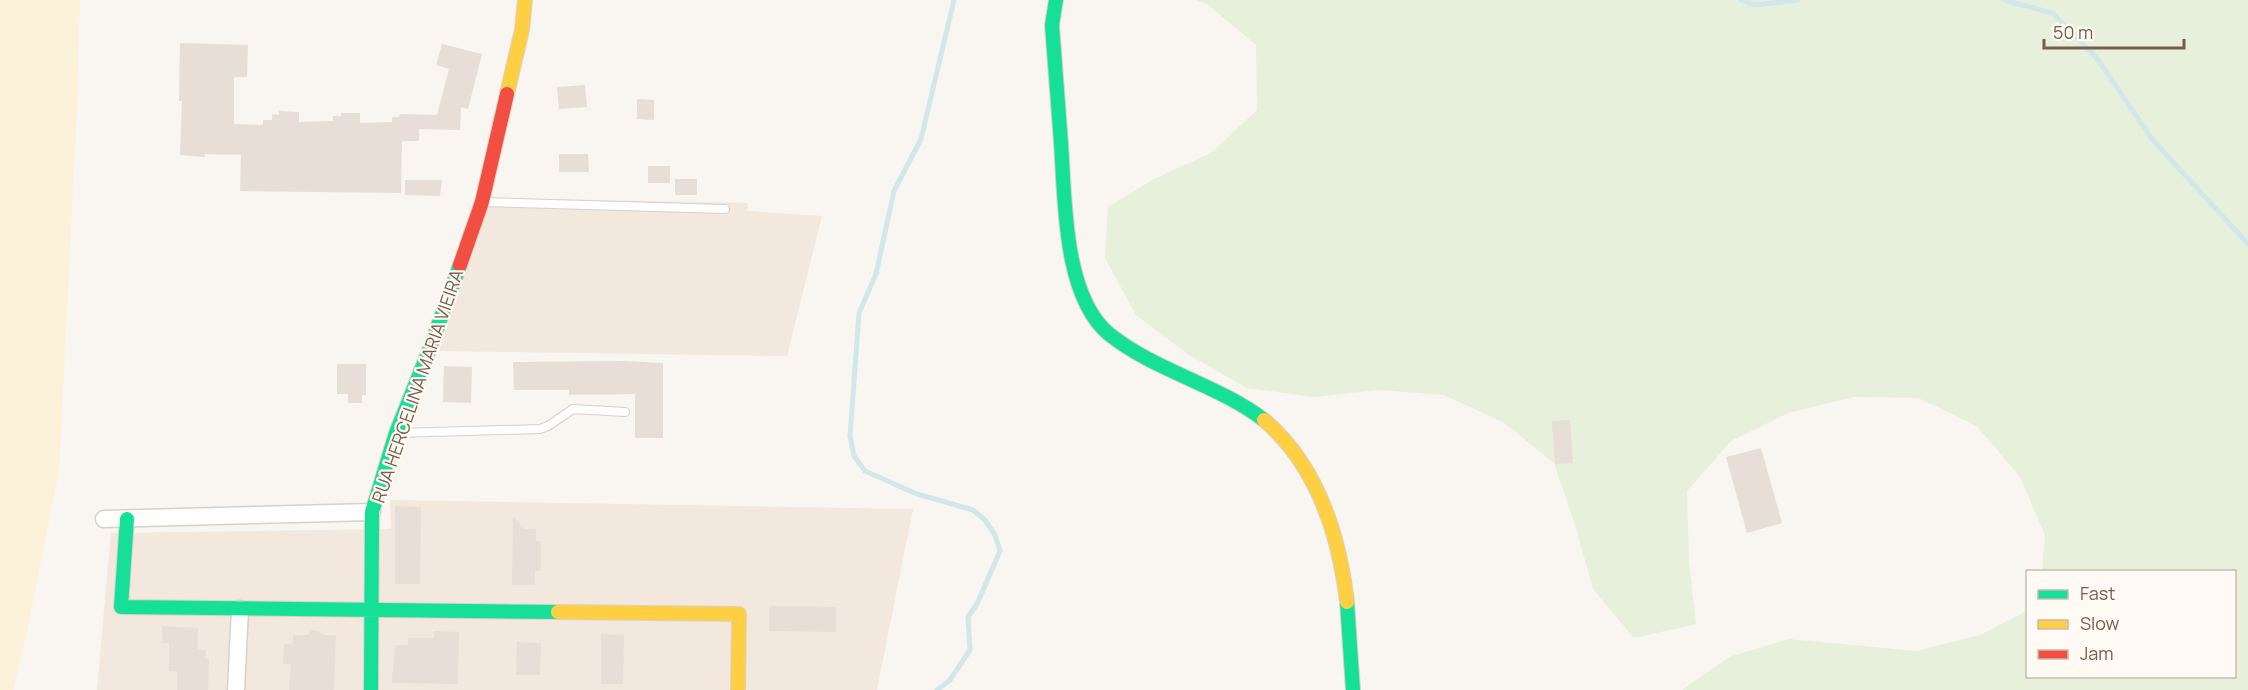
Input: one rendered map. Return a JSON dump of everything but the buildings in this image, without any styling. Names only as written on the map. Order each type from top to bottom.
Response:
[{"type":"street","name":"RUA HERCELINA MARIA VIEIRA","points":[[104,519],[372,512],[396,433],[428,353],[482,202],[522,30],[525,0]]},
{"type":"street","points":[[1056,0],[1052,25],[1068,233],[1083,299],[1098,323],[1117,341],[1220,393],[1254,414],[1279,434],[1308,474],[1332,524],[1344,579],[1353,690]]},
{"type":"street","points":[[371,690],[372,512]]},
{"type":"street","points":[[127,519],[121,607],[738,614],[738,690]]},
{"type":"street","points":[[236,690],[240,609]]},
{"type":"lane","points":[[482,202],[725,209]]},
{"type":"lane","points":[[396,433],[540,429],[573,409],[625,412]]},
{"type":"shaded area","points":[[489,198],[748,203],[747,211],[822,216],[787,356],[439,351]]},
{"type":"shaded area","points":[[390,500],[913,509],[877,690],[97,690],[111,533],[391,529]]},
{"type":"green space","points":[[1196,0],[2248,0],[2248,690],[1682,690],[1729,657],[1789,639],[1916,651],[1980,635],[2026,612],[2026,678],[2236,678],[2236,570],[2042,570],[2045,535],[2020,477],[1977,426],[1918,398],[1854,397],[1788,413],[1731,441],[1687,491],[1689,561],[1696,624],[1634,638],[1593,589],[1554,463],[1503,422],[1444,395],[1379,390],[1314,397],[1247,388],[1189,355],[1136,315],[1105,258],[1108,207],[1154,179],[1211,153],[1257,110],[1256,45],[1207,4]]},
{"type":"sand","points":[[0,0],[80,0],[76,130],[59,470],[13,690],[0,690]]},
{"type":"waterway","points":[[937,690],[950,680],[970,650],[968,617],[977,604],[1000,551],[995,535],[985,520],[973,510],[917,494],[865,471],[854,456],[850,436],[859,313],[876,274],[894,191],[921,139],[954,0]]},
{"type":"waterway","points":[[1741,0],[1755,5],[1798,0]]},
{"type":"waterway","points":[[2004,0],[2052,13],[2096,57],[2152,139],[2248,244]]},
{"type":"traffic: fast","points":[[1056,0],[1052,25],[1066,218],[1069,245],[1083,296],[1094,317],[1109,334],[1127,347],[1246,407],[1264,420]]},
{"type":"traffic: fast","points":[[371,690],[372,512],[396,433],[460,265]]},
{"type":"traffic: fast","points":[[127,519],[121,607],[558,612]]},
{"type":"traffic: fast","points":[[1347,602],[1353,690]]},
{"type":"traffic: slow","points":[[507,94],[522,30],[525,0]]},
{"type":"traffic: slow","points":[[1264,420],[1298,458],[1322,503],[1338,552],[1347,602]]},
{"type":"traffic: slow","points":[[558,612],[739,614],[738,690]]},
{"type":"traffic: jam","points":[[460,265],[482,202],[507,94]]}]
